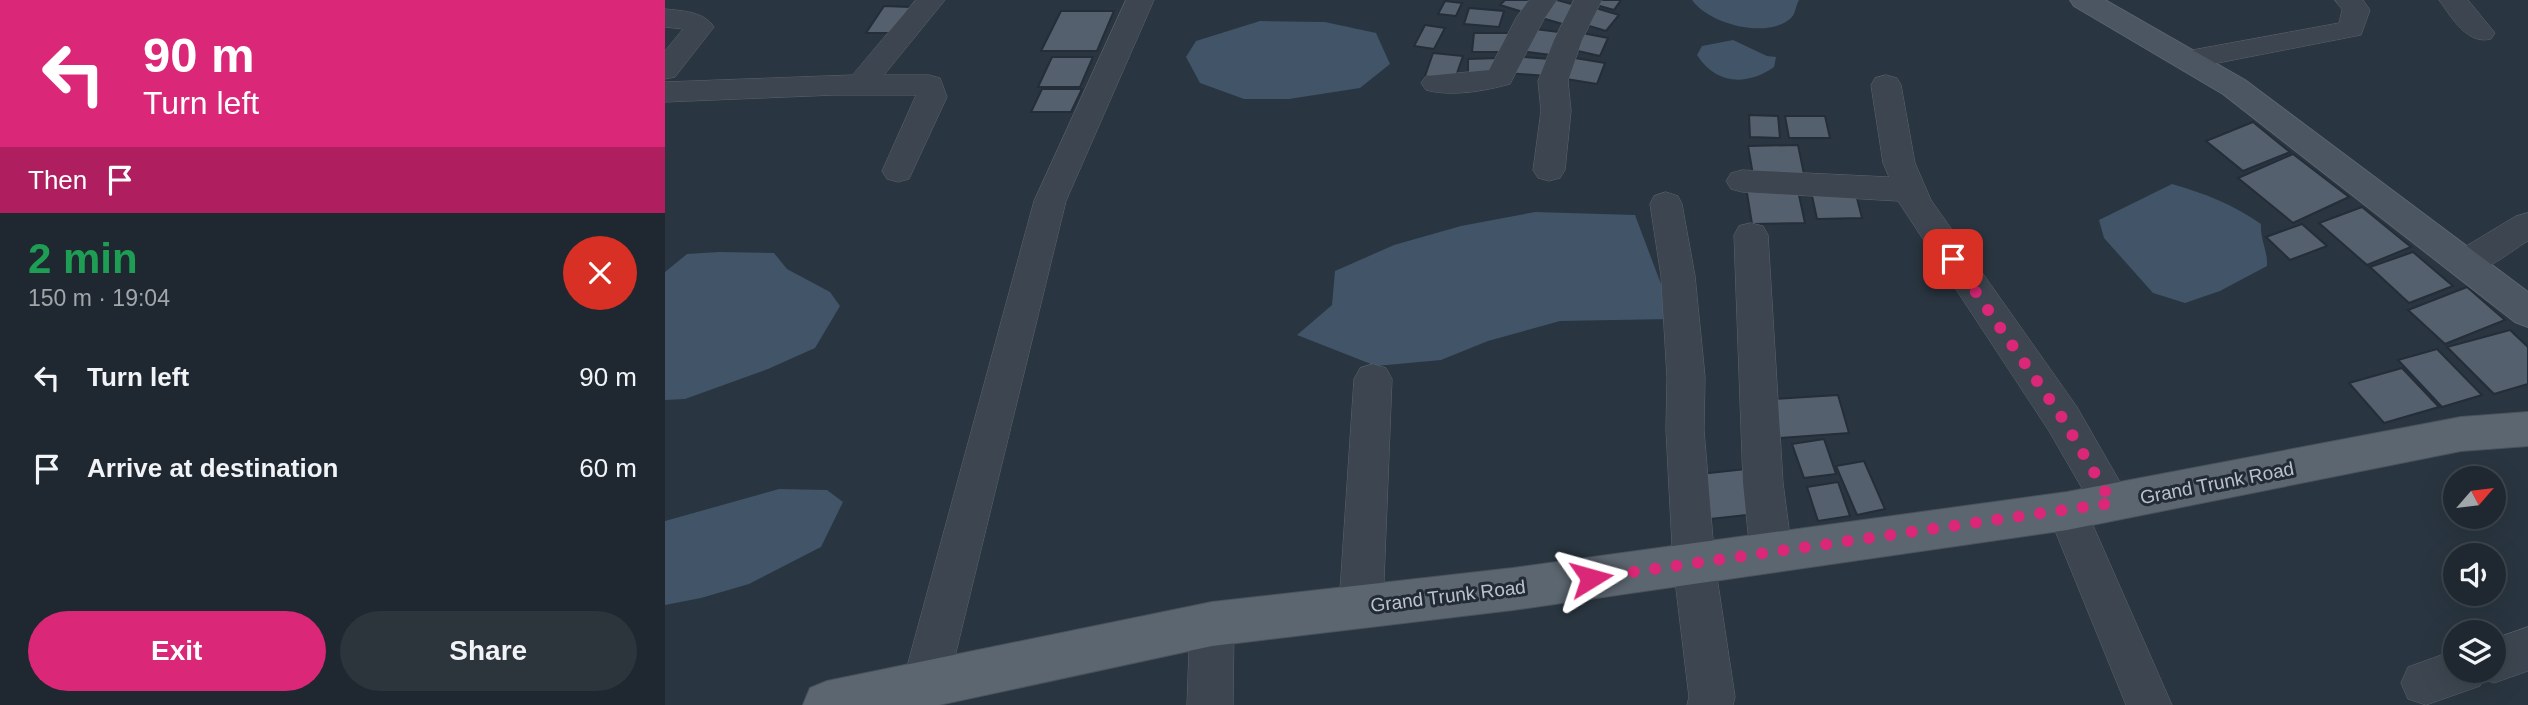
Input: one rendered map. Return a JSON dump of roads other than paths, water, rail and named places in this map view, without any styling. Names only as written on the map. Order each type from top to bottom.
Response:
[{"type":"main road","points":[[2084,0],[2234,88],[2528,312]]},
{"type":"main road","name":"Grand Trunk Road","points":[[827,705],[1212,624],[1694,564],[2067,511],[2461,433],[2528,429]]},
{"type":"street","points":[[861,84],[931,0]]},
{"type":"street","points":[[925,685],[1050,201],[1140,0]]},
{"type":"street","points":[[1436,83],[1500,77],[1530,18],[1543,0]]},
{"type":"street","points":[[1549,170],[1556,111],[1553,82],[1568,40],[1588,0]]},
{"type":"street","points":[[2187,60],[2351,29],[2356,10],[2349,0]]},
{"type":"street","points":[[2453,0],[2481,33]]},
{"type":"street","points":[[665,18],[687,20],[700,27],[665,70]]},
{"type":"street","points":[[665,92],[861,84],[929,85],[932,97],[898,171]]},
{"type":"street","points":[[1887,85],[1899,163],[1910,190],[1937,238],[2063,419],[2112,503]]},
{"type":"street","points":[[1742,181],[1910,190]]},
{"type":"street","points":[[1666,204],[1678,276],[1686,377],[1685,430],[1694,564],[1712,697],[1710,705]]},
{"type":"street","points":[[2465,263],[2528,225]]},
{"type":"street","points":[[1751,235],[1763,482],[1771,552]]},
{"type":"street","points":[[1361,606],[1373,379]]},
{"type":"street","points":[[2067,511],[2150,705]]},
{"type":"street","points":[[1210,705],[1212,624]]},
{"type":"street","points":[[2506,657],[2528,649]]},
{"type":"water","points":[[1692,0],[1799,0],[1790,19],[1767,28],[1752,28],[1724,22],[1711,16]]},
{"type":"water","points":[[1260,21],[1325,22],[1376,33],[1390,64],[1360,88],[1289,99],[1244,99],[1200,83],[1186,57],[1196,41]]},
{"type":"water","points":[[1733,40],[1767,56],[1776,57],[1774,67],[1753,77],[1733,79],[1713,72],[1697,55],[1702,46]]},
{"type":"water","points":[[2172,184],[2218,200],[2261,224],[2267,266],[2220,291],[2185,303],[2153,293],[2104,238],[2099,220]]},
{"type":"water","points":[[1535,212],[1635,215],[1671,319],[1560,321],[1488,341],[1441,360],[1376,366],[1297,335],[1332,305],[1335,271],[1394,245],[1461,226]]},
{"type":"water","points":[[774,253],[787,269],[830,292],[840,306],[815,348],[768,369],[685,399],[665,400],[665,272],[687,254]]},
{"type":"water","points":[[779,489],[827,490],[843,502],[821,547],[749,584],[665,605],[665,521]]}]
